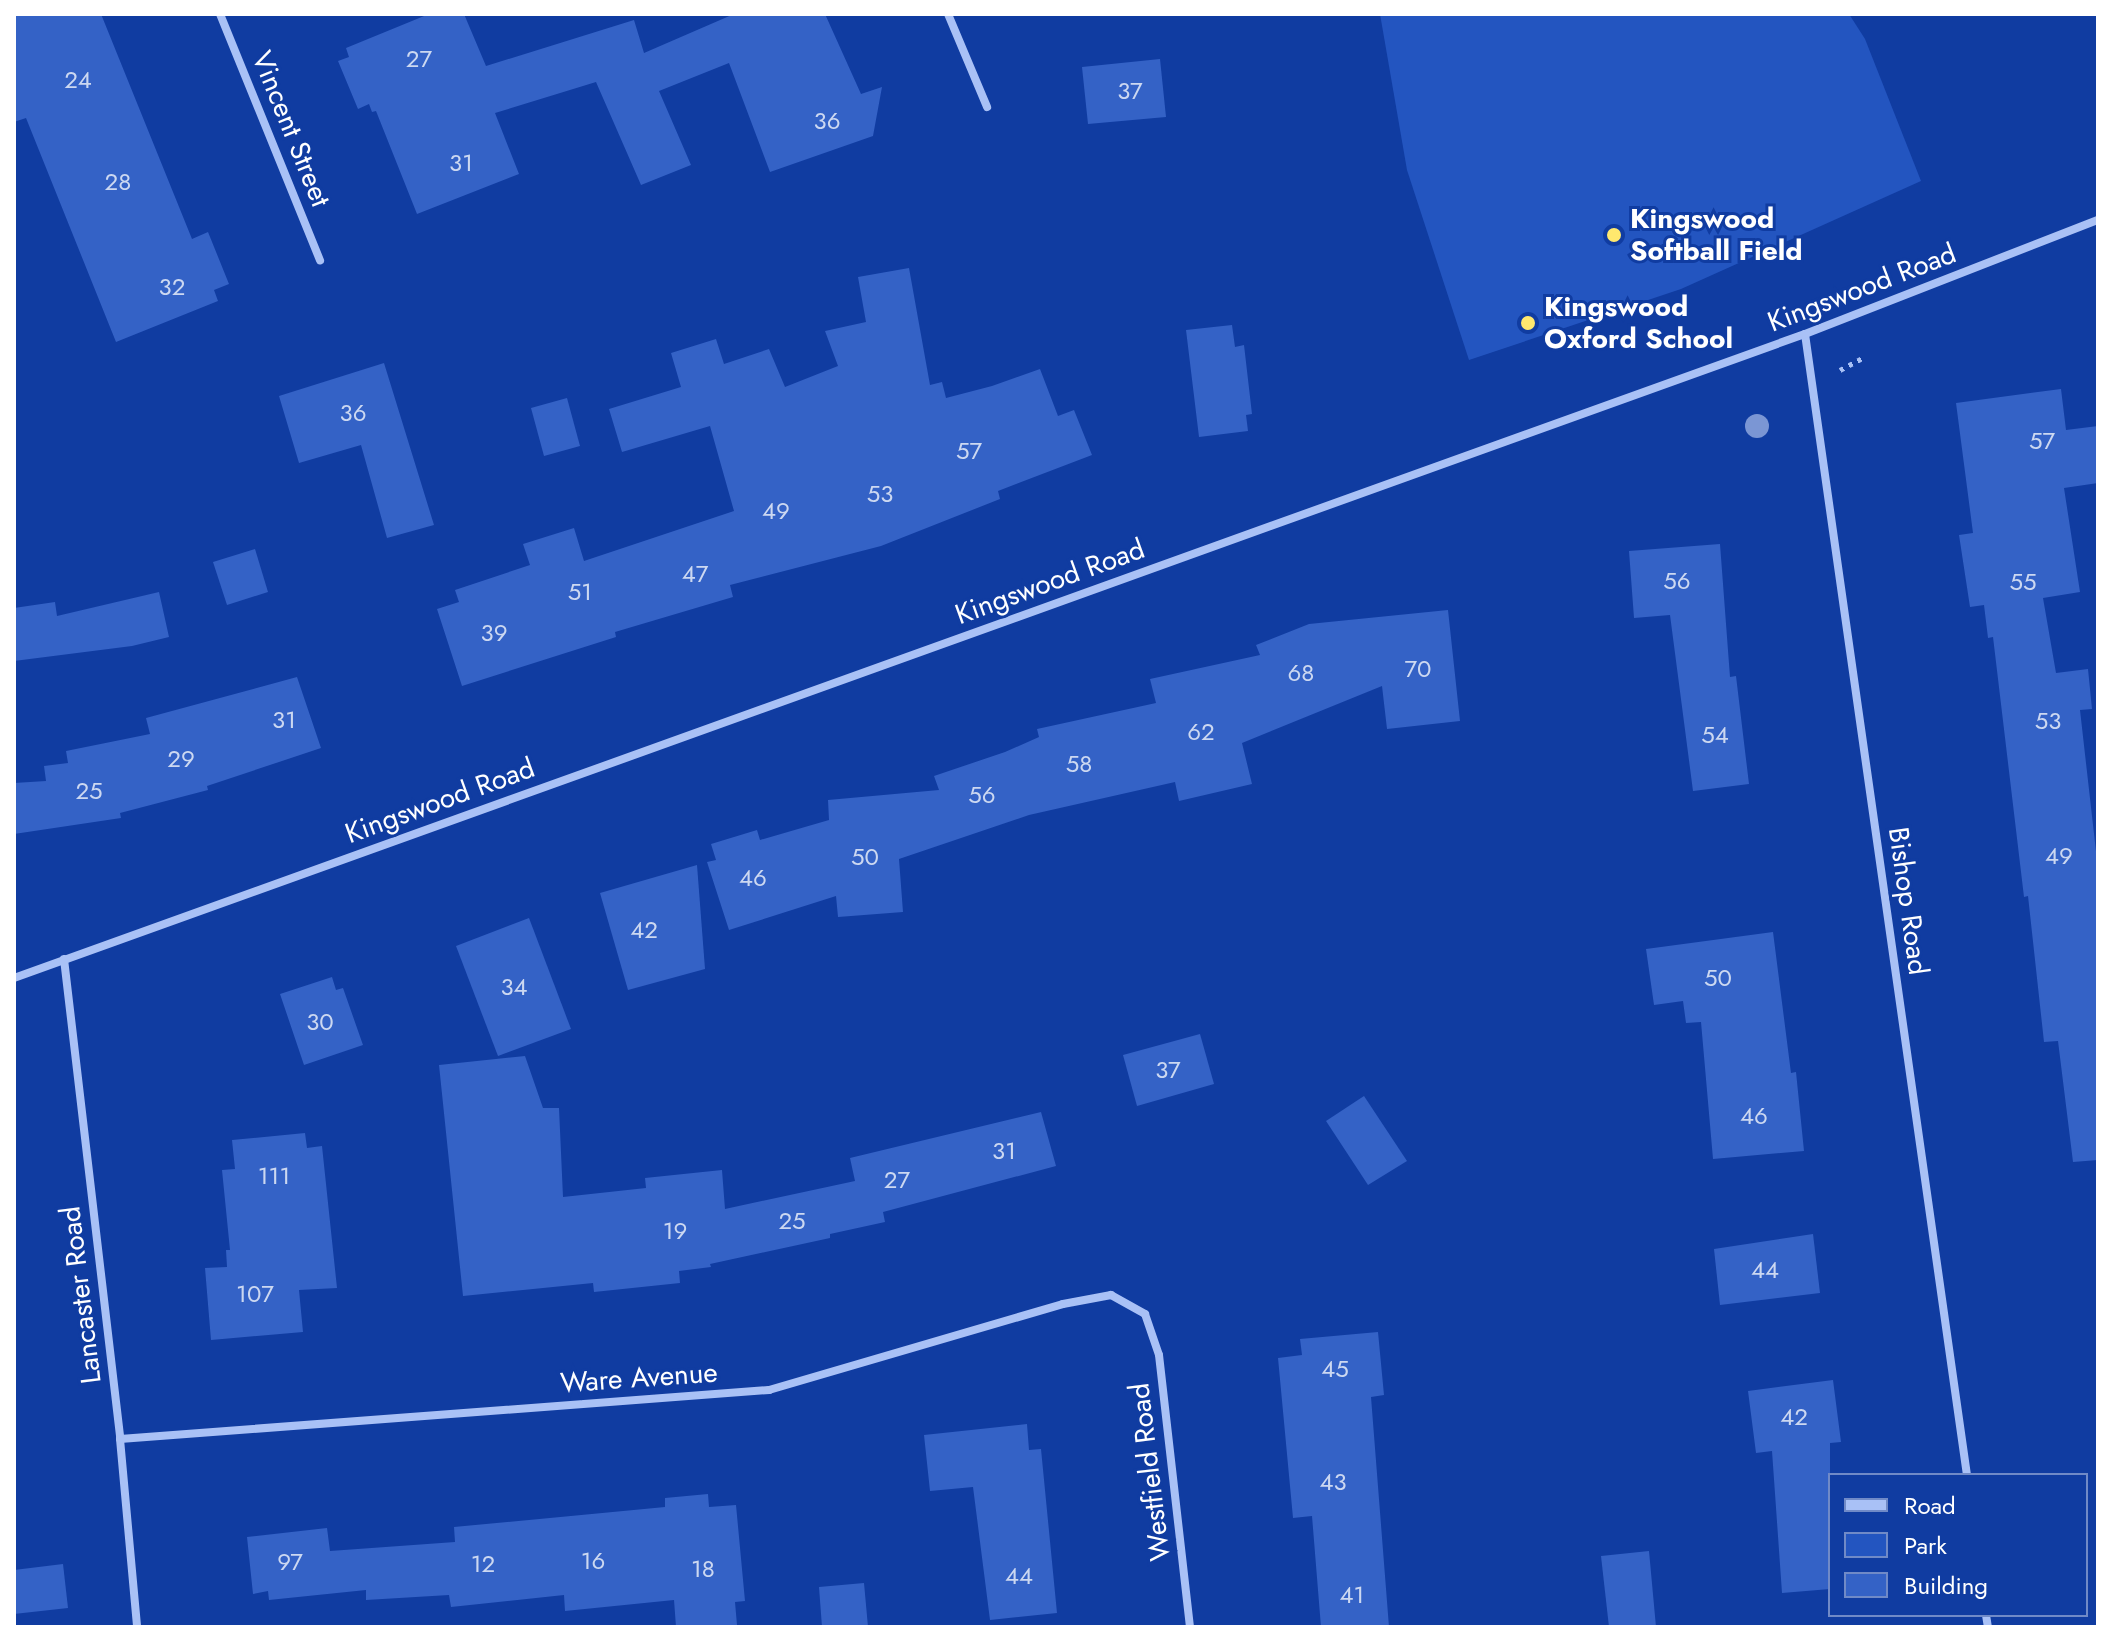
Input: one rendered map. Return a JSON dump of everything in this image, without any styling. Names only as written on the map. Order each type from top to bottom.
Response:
[{"type":"street","name":"Vincent Street","points":[[220,14],[320,260]]},
{"type":"street","points":[[948,14],[987,107]]},
{"type":"street","name":"Kingswood Road","points":[[14,978],[1805,334],[2098,220]]},
{"type":"street","name":"Bishop Road","points":[[1805,334],[1967,1473]]},
{"type":"street","name":"Lancaster Road","points":[[64,959],[120,1439],[137,1627]]},
{"type":"street","name":"Ware Avenue","points":[[120,1439],[769,1390],[1063,1304],[1111,1295],[1145,1314]]},
{"type":"street","name":"Westfield Road","points":[[1145,1314],[1159,1355],[1190,1627]]},
{"type":"green space","name":"Kingswood Softball Field","points":[[1380,14],[1849,14],[1865,39],[1921,181],[1681,289],[1469,360],[1407,170]]},
{"type":"building","points":[[14,14],[101,14],[192,239],[208,232],[229,284],[214,290],[218,301],[116,342],[26,118],[14,122]]},
{"type":"building","points":[[429,14],[464,14],[486,66],[634,20],[644,53],[734,14],[825,14],[861,94],[882,87],[873,136],[770,172],[729,63],[659,91],[691,165],[641,185],[596,82],[495,113],[519,174],[417,214],[376,111],[372,112],[369,104],[358,109],[338,61],[349,57],[346,48]]},
{"type":"building","points":[[1160,59],[1166,117],[1088,124],[1082,67]]},
{"type":"building","points":[[909,268],[930,385],[942,382],[946,398],[1040,369],[1058,416],[1074,410],[1092,455],[998,491],[1000,499],[881,546],[730,585],[733,597],[615,632],[616,637],[462,686],[437,609],[459,602],[455,590],[530,565],[523,544],[574,528],[584,561],[734,511],[710,426],[622,452],[609,409],[681,387],[671,353],[716,339],[724,364],[769,349],[785,387],[838,366],[825,331],[866,322],[858,277]]},
{"type":"building","points":[[1232,325],[1235,347],[1244,345],[1252,414],[1246,415],[1248,431],[1199,437],[1186,330]]},
{"type":"building","points":[[384,363],[434,525],[387,538],[361,445],[299,463],[279,396]]},
{"type":"building","points":[[2061,389],[2066,430],[2098,426],[2098,483],[2064,488],[2080,592],[2043,598],[2056,673],[2088,669],[2092,709],[2080,710],[2098,869],[2098,1160],[2073,1162],[2058,1041],[2044,1042],[1993,637],[1988,638],[1984,605],[1970,607],[1959,535],[1973,533],[1956,403]]},
{"type":"building","points":[[567,398],[580,446],[544,456],[531,408]]},
{"type":"building","points":[[1720,544],[1730,677],[1736,676],[1749,784],[1693,791],[1670,615],[1634,618],[1629,551]]},
{"type":"building","points":[[255,549],[268,592],[227,605],[213,562]]},
{"type":"building","points":[[159,592],[169,637],[132,646],[14,661],[14,608],[55,602],[57,616]]},
{"type":"building","points":[[1448,610],[1460,721],[1387,729],[1382,686],[1242,743],[1252,784],[1179,801],[1175,782],[1029,815],[899,859],[903,912],[838,917],[836,896],[729,930],[707,862],[716,860],[711,844],[757,830],[760,840],[829,820],[828,800],[939,790],[934,776],[1039,737],[1037,729],[1156,703],[1150,679],[1260,655],[1256,645],[1309,624]]},
{"type":"building","points":[[297,677],[321,748],[207,786],[208,790],[120,813],[121,818],[14,834],[14,783],[46,781],[44,766],[68,763],[66,751],[150,734],[146,718]]},
{"type":"building","points":[[697,865],[705,969],[628,990],[600,893]]},
{"type":"building","points":[[529,918],[571,1029],[498,1056],[456,946]]},
{"type":"building","points":[[1773,932],[1791,1073],[1796,1072],[1804,1151],[1713,1159],[1701,1022],[1686,1023],[1683,1001],[1654,1005],[1646,949]]},
{"type":"building","points":[[332,977],[336,990],[343,988],[363,1045],[304,1065],[280,994]]},
{"type":"building","points":[[1200,1034],[1214,1084],[1137,1106],[1123,1055]]},
{"type":"building","points":[[525,1056],[543,1108],[559,1108],[563,1197],[646,1188],[645,1178],[722,1170],[725,1209],[855,1181],[850,1158],[1041,1112],[1056,1166],[883,1212],[885,1222],[830,1234],[830,1238],[710,1264],[711,1267],[679,1271],[680,1283],[594,1292],[593,1283],[463,1296],[439,1065]]},
{"type":"building","points":[[1364,1096],[1407,1161],[1368,1185],[1326,1121]]},
{"type":"building","points":[[305,1133],[307,1148],[322,1146],[337,1288],[299,1290],[303,1332],[211,1340],[205,1268],[227,1267],[226,1250],[230,1250],[222,1170],[235,1169],[232,1140]]},
{"type":"building","points":[[1813,1234],[1820,1293],[1720,1305],[1714,1249]]},
{"type":"building","points":[[1378,1332],[1384,1395],[1371,1397],[1389,1627],[1321,1627],[1312,1516],[1293,1518],[1278,1358],[1302,1355],[1300,1339]]},
{"type":"building","points":[[1833,1380],[1841,1442],[1830,1443],[1828,1589],[1782,1593],[1772,1451],[1756,1453],[1748,1391]]},
{"type":"building","points":[[1027,1424],[1029,1450],[1041,1449],[1057,1613],[990,1620],[973,1487],[930,1491],[924,1435]]},
{"type":"building","points":[[708,1494],[709,1507],[736,1505],[745,1601],[735,1602],[737,1625],[676,1627],[674,1600],[565,1611],[564,1595],[451,1607],[449,1595],[366,1600],[366,1590],[269,1600],[268,1591],[253,1594],[247,1537],[327,1528],[330,1551],[455,1542],[454,1527],[665,1507],[665,1498]]},
{"type":"building","points":[[1649,1551],[1656,1627],[1609,1627],[1601,1556]]},
{"type":"building","points":[[63,1564],[68,1608],[14,1614],[14,1570]]},
{"type":"building","points":[[864,1583],[868,1627],[822,1627],[819,1587]]},
{"type":"place","name":"Kingswood Softball Field","points":[[1614,235]]},
{"type":"place","name":"Kingswood Oxford School","points":[[1528,323]]}]
